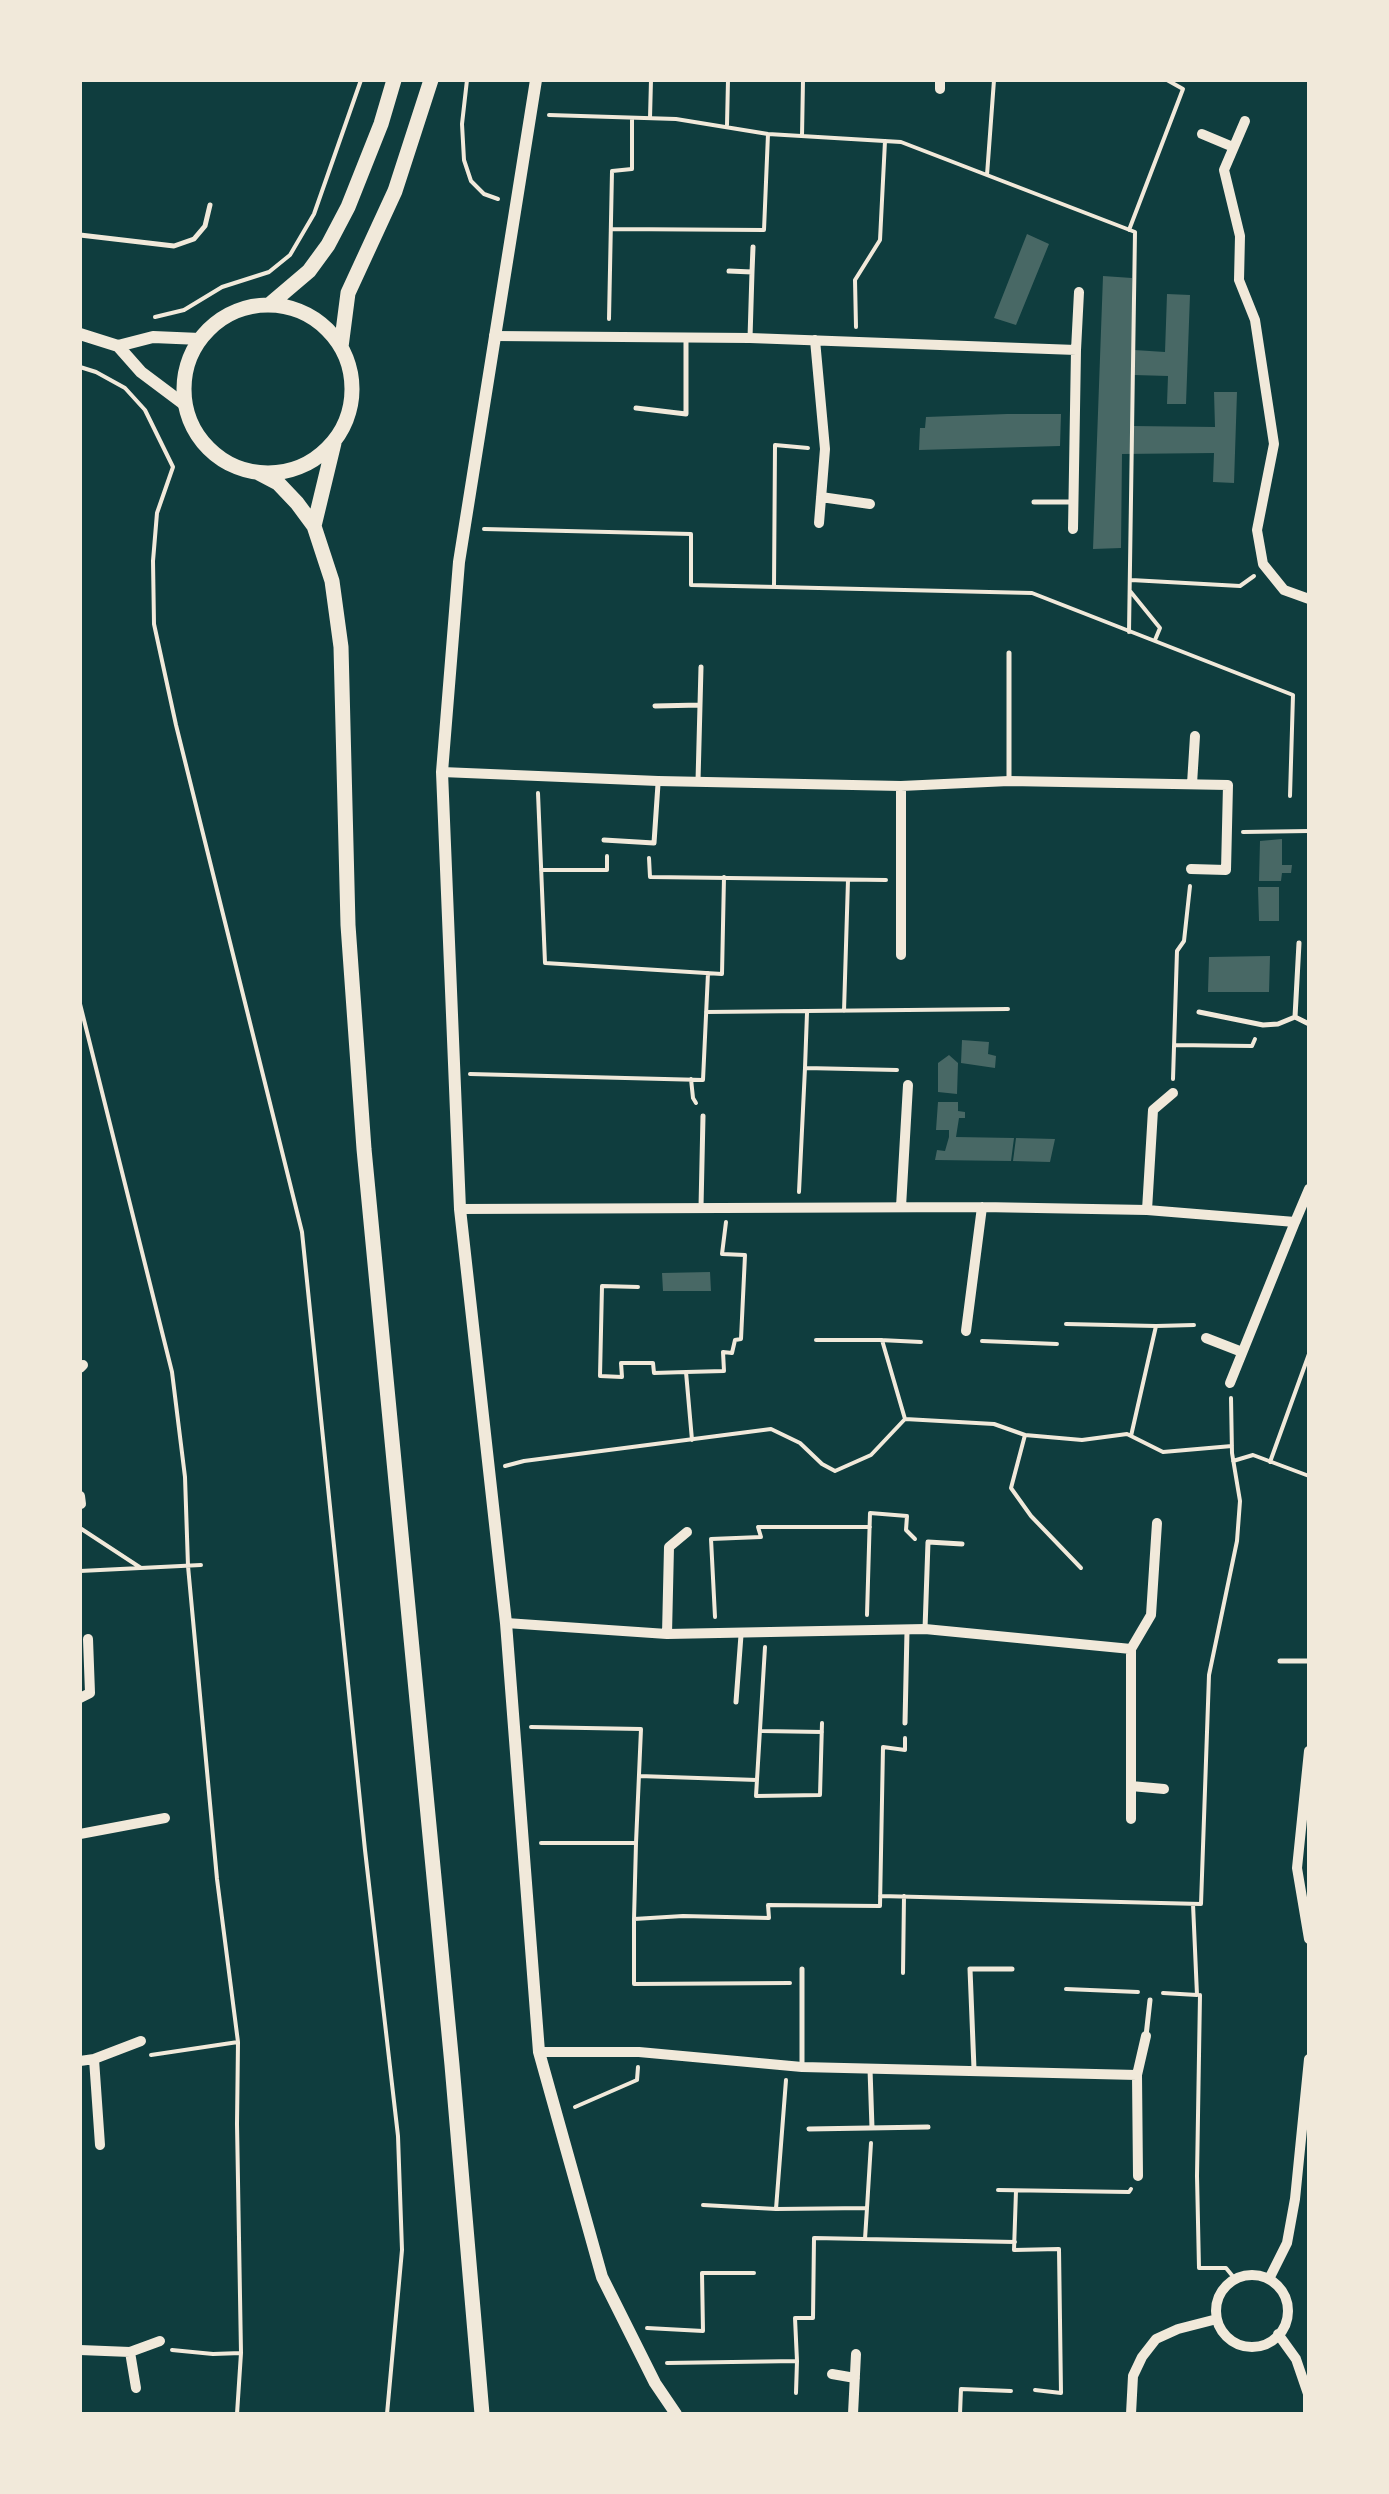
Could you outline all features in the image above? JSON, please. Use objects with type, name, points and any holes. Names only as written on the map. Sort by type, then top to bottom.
[{"type":"main road","points":[[269,305],[308,271],[328,245],[348,208],[394,80]]},
{"type":"main road","points":[[341,347],[348,294],[395,191],[431,80]]},
{"type":"main road","points":[[314,526],[334,441],[346,420],[352,395],[350,370],[341,347],[322,325],[298,310],[269,305],[243,309],[219,320],[200,339],[189,360],[185,404],[194,430],[211,451],[233,466],[278,483],[297,502],[314,526],[332,581],[341,646],[348,925],[362,1130],[482,2414]]},
{"type":"main road","points":[[259,473],[287,471],[313,460],[334,441]]},
{"type":"street","points":[[536,80],[458,562],[442,772],[460,1209],[506,1622],[540,2052],[602,2277],[655,2383],[676,2414]]},
{"type":"street","points":[[1244,121],[1224,170],[1240,236],[1240,280],[1255,320],[1274,444],[1257,530],[1265,568],[1284,590],[1309,599]]},
{"type":"street","points":[[1202,134],[1234,147]]},
{"type":"street","points":[[1073,529],[1079,292]]},
{"type":"street","points":[[80,334],[118,346],[153,338],[200,339]]},
{"type":"street","points":[[494,336],[750,338],[1076,350]]},
{"type":"street","points":[[815,340],[825,450],[818,523]]},
{"type":"street","points":[[118,346],[141,372],[185,404]]},
{"type":"street","points":[[821,497],[870,504]]},
{"type":"street","points":[[1192,784],[1195,736]]},
{"type":"street","points":[[442,772],[901,786],[1009,782],[1228,785],[1226,870],[1191,869]]},
{"type":"street","points":[[901,786],[901,955]]},
{"type":"street","points":[[901,1208],[908,1085]]},
{"type":"street","points":[[1147,1210],[1153,1110],[1173,1093]]},
{"type":"street","points":[[1230,1383],[1309,1189]]},
{"type":"street","points":[[460,1209],[982,1207],[1147,1210],[1294,1222]]},
{"type":"street","points":[[966,1331],[982,1207]]},
{"type":"street","points":[[1206,1338],[1242,1352]]},
{"type":"street","points":[[80,1496],[81,1504]]},
{"type":"street","points":[[1131,1819],[1131,1649],[1151,1615],[1156,1522]]},
{"type":"street","points":[[667,1634],[670,1547],[687,1532]]},
{"type":"street","points":[[506,1622],[667,1634],[925,1629],[1131,1649]]},
{"type":"street","points":[[80,1698],[90,1693],[88,1638]]},
{"type":"street","points":[[1309,1751],[1297,1868],[1309,1940]]},
{"type":"street","points":[[1131,1786],[1164,1788]]},
{"type":"street","points":[[80,1834],[166,1818]]},
{"type":"street","points":[[1138,2176],[1137,2075],[1146,2036]]},
{"type":"street","points":[[80,2060],[141,2042]]},
{"type":"street","points":[[540,2052],[638,2052],[802,2067],[1137,2075]]},
{"type":"street","points":[[94,2058],[100,2145]]},
{"type":"street","points":[[1269,2279],[1287,2243],[1296,2199],[1309,2059]]},
{"type":"street","points":[[1246,2275],[1269,2279],[1278,2286],[1287,2304],[1288,2315],[1278,2334],[1270,2342],[1248,2346],[1228,2338],[1217,2319],[1219,2296],[1235,2279],[1246,2275]]},
{"type":"street","points":[[1131,2414],[1133,2376],[1156,2339],[1217,2319]]},
{"type":"street","points":[[1278,2334],[1296,2359],[1308,2394],[1308,2414]]},
{"type":"street","points":[[80,2350],[130,2352],[160,2342]]},
{"type":"street","points":[[130,2352],[136,2388]]},
{"type":"street","points":[[853,2414],[856,2354]]},
{"type":"street","points":[[832,2374],[855,2378]]},
{"type":"lane","points":[[80,235],[174,246],[194,239],[205,226],[210,205]]},
{"type":"lane","points":[[750,338],[753,247]]},
{"type":"lane","points":[[728,271],[752,272]]},
{"type":"lane","points":[[636,408],[686,414],[686,338]]},
{"type":"lane","points":[[1034,502],[1074,502]]},
{"type":"lane","points":[[1009,653],[1009,782]]},
{"type":"lane","points":[[698,782],[701,666]]},
{"type":"lane","points":[[655,706],[700,705]]},
{"type":"lane","points":[[606,840],[654,843],[658,781]]},
{"type":"lane","points":[[1295,1017],[1298,943]]},
{"type":"lane","points":[[1199,1012],[1262,1025],[1295,1017],[1309,1024]]},
{"type":"lane","points":[[700,1206],[703,1116]]},
{"type":"lane","points":[[925,1629],[928,1542],[962,1544]]},
{"type":"lane","points":[[905,1723],[907,1629]]},
{"type":"lane","points":[[736,1702],[741,1632]]},
{"type":"lane","points":[[1280,1660],[1309,1662]]},
{"type":"lane","points":[[802,1969],[802,2067]]},
{"type":"lane","points":[[974,2072],[970,1969],[1012,1970]]},
{"type":"lane","points":[[1146,2036],[1150,2000]]},
{"type":"lane","points":[[870,2069],[872,2128]]},
{"type":"lane","points":[[809,2129],[928,2126]]},
{"type":"path","points":[[152,318],[184,310],[222,287],[268,272],[290,255],[314,214],[361,80]]},
{"type":"path","points":[[468,80],[462,124],[464,160],[472,181],[484,194],[515,206]]},
{"type":"path","points":[[650,118],[651,80]]},
{"type":"path","points":[[727,127],[728,80]]},
{"type":"path","points":[[802,80],[802,136]]},
{"type":"path","points":[[987,174],[994,80]]},
{"type":"path","points":[[1129,230],[1182,89],[1167,80]]},
{"type":"path","points":[[530,114],[676,119],[768,134],[901,142],[1135,232],[1129,632]]},
{"type":"path","points":[[609,337],[612,170],[632,169],[632,118]]},
{"type":"path","points":[[611,229],[764,230],[768,134]]},
{"type":"path","points":[[857,342],[855,280],[880,240],[885,141]]},
{"type":"path","points":[[80,367],[125,388],[145,410],[174,467],[158,513],[153,561],[154,624],[302,1232],[364,1850],[398,2136],[402,2250],[387,2414]]},
{"type":"path","points":[[774,587],[775,445],[825,450]]},
{"type":"path","points":[[478,529],[691,534],[692,586],[1032,593],[1293,695],[1290,796]]},
{"type":"path","points":[[1130,580],[1240,586],[1265,568]]},
{"type":"path","points":[[1130,591],[1160,628],[1154,642]]},
{"type":"path","points":[[538,776],[544,964],[722,974],[724,877]]},
{"type":"path","points":[[1228,833],[1309,831]]},
{"type":"path","points":[[541,870],[608,870],[606,840]]},
{"type":"path","points":[[649,842],[650,877],[901,881]]},
{"type":"path","points":[[1173,1093],[1177,951],[1184,941],[1191,869]]},
{"type":"path","points":[[844,1010],[848,880]]},
{"type":"path","points":[[454,1074],[703,1080],[708,973]]},
{"type":"path","points":[[80,1004],[172,1372],[185,1478],[188,1566],[215,1861],[238,2042],[241,2353],[237,2414]]},
{"type":"path","points":[[706,1012],[1008,1009]]},
{"type":"path","points":[[799,1207],[807,1011]]},
{"type":"path","points":[[1174,1045],[1252,1046],[1262,1025]]},
{"type":"path","points":[[805,1068],[907,1070],[908,1085]]},
{"type":"path","points":[[691,1079],[692,1098],[703,1116]]},
{"type":"path","points":[[638,1287],[602,1286],[600,1376],[622,1377],[620,1364],[653,1363],[654,1374],[724,1371],[722,1352],[732,1353],[734,1340],[741,1339],[745,1294],[744,1255],[722,1254],[728,1206]]},
{"type":"path","points":[[1066,1324],[1194,1325]]},
{"type":"path","points":[[1130,1436],[1156,1326]]},
{"type":"path","points":[[966,1331],[982,1341],[1057,1344]]},
{"type":"path","points":[[816,1340],[921,1342]]},
{"type":"path","points":[[880,1340],[905,1419]]},
{"type":"path","points":[[1270,1462],[1309,1354]]},
{"type":"path","points":[[686,1372],[692,1440]]},
{"type":"path","points":[[880,1896],[1201,1904],[1209,1675],[1237,1542],[1240,1501],[1233,1460],[1230,1383]]},
{"type":"path","points":[[489,1471],[524,1461],[770,1429],[800,1443],[822,1464],[835,1470],[871,1455],[905,1419],[994,1424],[1025,1435],[1082,1440],[1130,1436],[1163,1452],[1232,1446]]},
{"type":"path","points":[[1025,1435],[1011,1488],[1031,1516],[1081,1568]]},
{"type":"path","points":[[1233,1460],[1254,1455],[1309,1476]]},
{"type":"path","points":[[866,1630],[870,1513],[907,1516],[906,1530],[928,1550]]},
{"type":"path","points":[[716,1632],[712,1539],[761,1537],[758,1526],[870,1527]]},
{"type":"path","points":[[80,1528],[141,1568]]},
{"type":"path","points":[[80,1570],[201,1565]]},
{"type":"path","points":[[766,1632],[756,1796],[820,1795],[822,1723]]},
{"type":"path","points":[[634,1919],[769,1918],[768,1905],[880,1906],[883,1747],[904,1750],[905,1723]]},
{"type":"path","points":[[514,1727],[642,1728],[634,1984],[802,1983]]},
{"type":"path","points":[[760,1732],[822,1732]]},
{"type":"path","points":[[639,1776],[757,1780]]},
{"type":"path","points":[[523,1842],[636,1843]]},
{"type":"path","points":[[903,1973],[904,1896]]},
{"type":"path","points":[[1066,1990],[1198,1994],[1193,1904]]},
{"type":"path","points":[[1200,1996],[1199,2268],[1226,2268],[1235,2279]]},
{"type":"path","points":[[141,2042],[140,2056],[238,2042]]},
{"type":"path","points":[[557,2115],[637,2080],[638,2052]]},
{"type":"path","points":[[776,2209],[787,2066]]},
{"type":"path","points":[[866,2239],[872,2128]]},
{"type":"path","points":[[998,2190],[1129,2192],[1138,2176]]},
{"type":"path","points":[[1016,2190],[1014,2250],[1059,2249],[1061,2392],[1035,2390]]},
{"type":"path","points":[[703,2206],[868,2208]]},
{"type":"path","points":[[796,2393],[794,2318],[813,2318],[814,2238],[1015,2242]]},
{"type":"path","points":[[627,2327],[703,2331],[702,2273],[754,2273]]},
{"type":"path","points":[[160,2342],[174,2352],[241,2353]]},
{"type":"path","points":[[662,2362],[797,2361]]},
{"type":"path","points":[[960,2414],[961,2389],[1010,2391]]},
{"type":"building","points":[[1027,234],[1049,244],[1016,325],[994,318]]},
{"type":"building","points":[[1103,276],[1132,278],[1134,350],[1165,352],[1167,294],[1190,295],[1186,404],[1167,404],[1168,376],[1134,375],[1132,426],[1215,427],[1214,392],[1237,392],[1234,483],[1213,482],[1214,453],[1122,454],[1121,548],[1093,549]]},
{"type":"building","points":[[1061,414],[1060,446],[919,450],[920,428],[925,428],[926,417]]},
{"type":"building","points":[[1282,839],[1282,865],[1292,865],[1291,873],[1282,873],[1281,881],[1259,881],[1260,841]]},
{"type":"building","points":[[1258,887],[1279,887],[1279,921],[1259,921]]},
{"type":"building","points":[[1270,956],[1269,992],[1208,992],[1209,957]]},
{"type":"building","points":[[962,1040],[989,1042],[988,1054],[996,1056],[995,1068],[961,1063]]},
{"type":"building","points":[[949,1055],[958,1063],[957,1094],[938,1092],[938,1063]]},
{"type":"building","points":[[938,1102],[958,1102],[958,1111],[965,1112],[965,1118],[959,1118],[956,1137],[1014,1138],[1011,1161],[935,1160],[937,1150],[945,1151],[949,1137],[949,1130],[936,1130]]},
{"type":"building","points":[[1016,1138],[1055,1139],[1050,1162],[1013,1161]]},
{"type":"building","points":[[710,1272],[711,1291],[663,1291],[662,1273]]}]
